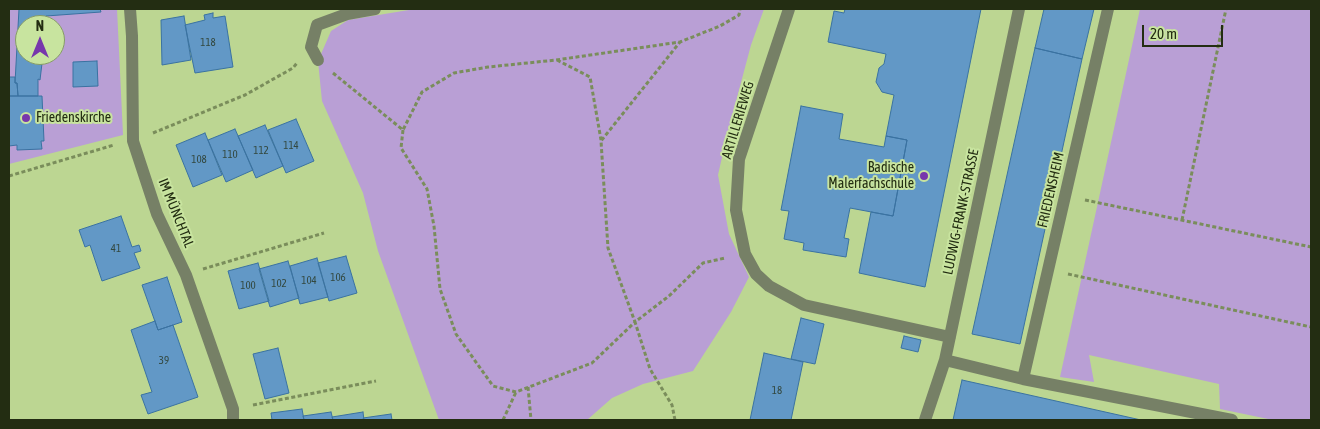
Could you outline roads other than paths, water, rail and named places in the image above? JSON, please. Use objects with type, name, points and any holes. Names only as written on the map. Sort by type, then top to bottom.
[{"type":"street","name":"IM MÜNCHTAL","points":[[130,9],[133,141],[157,214],[186,275],[233,415]]},
{"type":"street","points":[[318,60],[311,46],[317,25],[347,14],[375,9]]},
{"type":"street","name":"ARTILLERIEWEG","points":[[789,9],[739,159],[736,210],[745,254],[756,274],[770,286],[804,305],[950,337]]},
{"type":"street","name":"LUDWIG-FRANK-STRASSE","points":[[925,420],[945,360],[1019,9]]},
{"type":"street","name":"FRIEDENSHEIM","points":[[1023,379],[1108,9]]},
{"type":"street","points":[[945,360],[1023,379],[1232,420]]},
{"type":"place","name":"Friedenskirche","points":[[26,118]]},
{"type":"place","name":"Badische Malerfachschule","points":[[924,176]]}]
